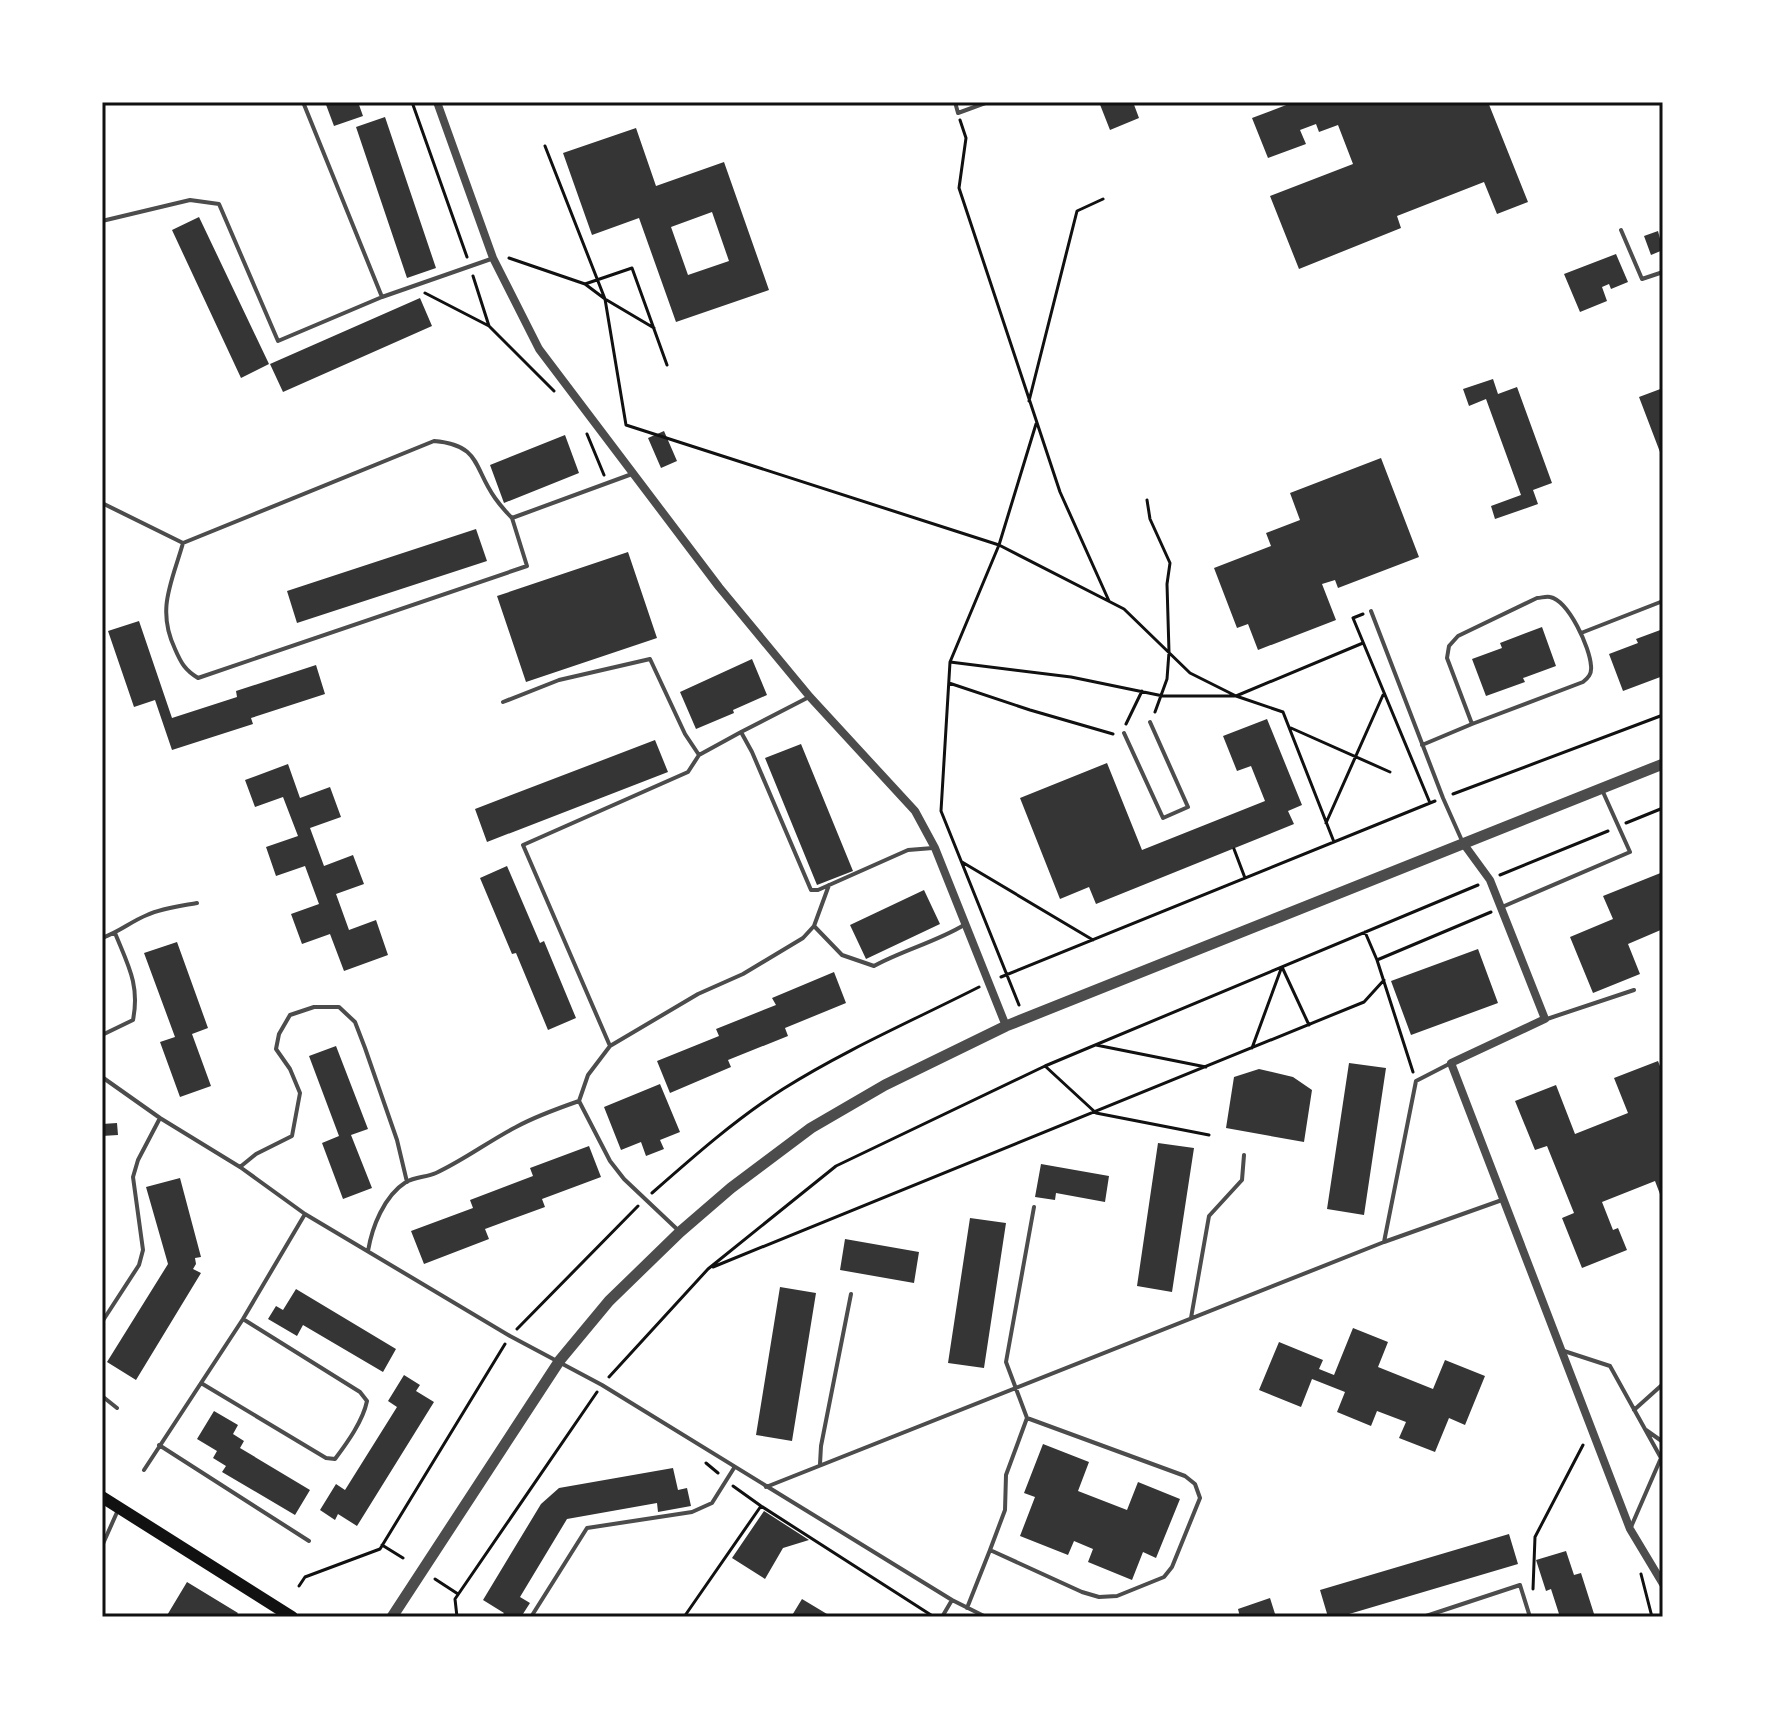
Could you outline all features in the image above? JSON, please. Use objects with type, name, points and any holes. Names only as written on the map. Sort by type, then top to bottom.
[{"type":"main road","points":[[102,1497],[292,1617]]},
{"type":"street","points":[[437,102],[493,258],[539,349],[719,587],[810,697],[915,811],[935,848],[1006,1026]]},
{"type":"street","points":[[392,1617],[560,1360],[609,1301],[731,1188],[811,1128],[885,1085],[1006,1026],[1663,764]]},
{"type":"street","points":[[1463,843],[1490,880],[1545,1019],[1451,1063],[1630,1529],[1663,1584]]},
{"type":"lane","points":[[303,102],[382,297]]},
{"type":"lane","points":[[955,102],[958,113],[988,102]]},
{"type":"lane","points":[[102,221],[190,200],[219,204],[278,341],[382,297],[493,258]]},
{"type":"lane","points":[[1621,230],[1642,279],[1663,272]]},
{"type":"lane","points":[[102,503],[183,543],[434,441],[463,447],[477,460],[494,497],[512,518],[527,566],[198,678],[185,670],[166,631],[165,609],[183,543]]},
{"type":"lane","points":[[512,518],[632,474]]},
{"type":"lane","points":[[1422,745],[1583,682],[1590,676],[1591,666],[1581,633],[1563,604],[1551,597],[1537,598],[1458,636],[1449,646],[1447,658],[1472,724]]},
{"type":"lane","points":[[1581,633],[1663,601]]},
{"type":"lane","points":[[1371,611],[1463,843]]},
{"type":"lane","points":[[503,702],[559,680],[650,659],[685,734],[699,755]]},
{"type":"lane","points":[[610,1046],[523,845],[688,772],[699,755],[810,697]]},
{"type":"lane","points":[[1124,733],[1163,818],[1188,807],[1150,722]]},
{"type":"lane","points":[[741,732],[811,890],[908,850],[935,848]]},
{"type":"lane","points":[[1502,907],[1630,852],[1602,788]]},
{"type":"lane","points":[[680,1232],[617,1170],[596,1138],[579,1101],[588,1075],[610,1046],[698,994],[743,974],[803,938],[814,926],[829,885]]},
{"type":"lane","points":[[102,938],[149,914],[197,903]]},
{"type":"lane","points":[[814,926],[842,955],[874,966],[964,925]]},
{"type":"lane","points":[[102,1035],[133,1020],[136,1003],[136,986],[115,933]]},
{"type":"lane","points":[[1545,1019],[1634,990]]},
{"type":"lane","points":[[240,1167],[256,1154],[292,1136],[300,1093],[290,1069],[276,1049],[279,1034],[290,1015],[314,1007],[339,1007],[355,1022],[397,1140],[407,1182]]},
{"type":"lane","points":[[1384,1242],[1416,1081],[1451,1063]]},
{"type":"lane","points":[[102,1077],[160,1118],[240,1167],[305,1214],[510,1336],[560,1360],[952,1600],[986,1617]]},
{"type":"lane","points":[[368,1251],[379,1216],[391,1197],[407,1182],[435,1173],[516,1127],[579,1101]]},
{"type":"lane","points":[[102,1322],[139,1265],[143,1250],[133,1177],[138,1160],[160,1118]]},
{"type":"lane","points":[[1191,1318],[1209,1216],[1242,1180],[1244,1155]]},
{"type":"lane","points":[[766,1487],[1384,1242],[1504,1200]]},
{"type":"lane","points":[[967,1608],[1005,1510],[1006,1475],[1027,1418],[1006,1362],[1034,1207]]},
{"type":"lane","points":[[144,1470],[243,1319],[305,1214]]},
{"type":"lane","points":[[820,1465],[821,1446],[851,1294]]},
{"type":"lane","points":[[201,1383],[326,1458],[335,1459],[340,1452],[365,1412],[367,1401],[360,1392],[243,1319]]},
{"type":"lane","points":[[1564,1351],[1610,1366],[1661,1458],[1630,1529]]},
{"type":"lane","points":[[1634,1410],[1663,1384]]},
{"type":"lane","points":[[102,1396],[117,1408]]},
{"type":"lane","points":[[990,1550],[1082,1592],[1099,1597],[1117,1596],[1164,1577],[1172,1567],[1200,1498],[1195,1484],[1185,1476],[1027,1418]]},
{"type":"lane","points":[[1645,1429],[1663,1442]]},
{"type":"lane","points":[[159,1445],[309,1541]]},
{"type":"lane","points":[[531,1617],[587,1528],[692,1512],[712,1503],[734,1468]]},
{"type":"lane","points":[[102,1546],[119,1507]]},
{"type":"lane","points":[[1423,1617],[1520,1585],[1530,1617]]},
{"type":"lane","points":[[942,1617],[952,1600]]},
{"type":"path","points":[[412,102],[489,326]]},
{"type":"path","points":[[958,113],[966,138],[959,188],[1060,492],[1109,603]]},
{"type":"path","points":[[545,146],[605,299],[626,425],[999,545],[1124,609],[1190,673],[1236,696],[1283,712],[1334,842]]},
{"type":"path","points":[[1029,403],[1077,211],[1103,199]]},
{"type":"path","points":[[509,258],[585,284],[654,328]]},
{"type":"path","points":[[585,284],[632,268],[667,365]]},
{"type":"path","points":[[413,287],[489,326],[558,395]]},
{"type":"path","points":[[1020,1007],[941,811],[950,662],[999,545],[1036,424]]},
{"type":"path","points":[[586,431],[607,483]]},
{"type":"path","points":[[1147,500],[1150,519],[1170,563],[1167,584],[1169,652],[1163,696],[1150,722]]},
{"type":"path","points":[[1371,611],[1353,618],[1430,803]]},
{"type":"path","points":[[950,662],[1071,677],[1163,696],[1236,696],[1363,643]]},
{"type":"path","points":[[949,683],[1108,734],[1120,735],[1142,691]]},
{"type":"path","points":[[1326,823],[1383,694]]},
{"type":"path","points":[[1443,798],[1663,715]]},
{"type":"path","points":[[1288,727],[1390,772]]},
{"type":"path","points":[[457,1617],[455,1599],[458,1594],[602,1385],[708,1269],[836,1166],[1045,1066],[1663,808]]},
{"type":"path","points":[[1234,849],[1245,878]]},
{"type":"path","points":[[961,861],[1093,940]]},
{"type":"path","points":[[1377,960],[1502,907]]},
{"type":"path","points":[[1365,932],[1384,980],[1416,1081]]},
{"type":"path","points":[[1282,967],[1309,1025]]},
{"type":"path","points":[[1252,1048],[1282,967]]},
{"type":"path","points":[[708,1269],[1364,1002],[1384,980]]},
{"type":"path","points":[[1095,1045],[1206,1067]]},
{"type":"path","points":[[1045,1066],[1096,1113],[1209,1135]]},
{"type":"path","points":[[1533,1601],[1535,1537],[1592,1427]]},
{"type":"path","points":[[695,1456],[761,1506],[934,1617]]},
{"type":"path","points":[[684,1617],[761,1506]]},
{"type":"path","points":[[382,1545],[403,1558]]},
{"type":"path","points":[[435,1579],[458,1594]]},
{"type":"building","points":[[325,102],[358,102],[363,116],[334,126]]},
{"type":"building","points":[[1099,102],[1133,102],[1139,118],[1110,130]]},
{"type":"building","points":[[1294,102],[1488,102],[1528,202],[1497,214],[1484,182],[1397,216],[1401,228],[1299,269],[1270,196],[1353,164],[1338,125],[1319,132],[1316,124],[1300,130],[1306,144],[1268,158],[1252,118]]},
{"type":"building","points":[[385,117],[436,268],[407,278],[356,127]]},
{"type":"building","points":[[636,128],[656,186],[724,162],[769,290],[676,322],[639,218],[592,235],[563,153]],"holes":[[[712,212],[729,261],[688,275],[671,227]]]},
{"type":"building","points":[[199,217],[269,364],[241,378],[172,230]]},
{"type":"building","points":[[1658,231],[1663,250],[1651,255],[1644,236]]},
{"type":"building","points":[[1616,254],[1628,282],[1611,289],[1609,284],[1602,287],[1607,301],[1580,312],[1564,274]]},
{"type":"building","points":[[420,298],[432,326],[283,392],[270,364]]},
{"type":"building","points":[[1493,379],[1498,394],[1517,387],[1552,483],[1533,490],[1538,504],[1495,519],[1491,506],[1521,495],[1486,399],[1469,406],[1463,389]]},
{"type":"building","points":[[1663,388],[1663,460],[1639,397]]},
{"type":"building","points":[[664,431],[677,461],[661,468],[648,438]]},
{"type":"building","points":[[565,435],[579,473],[504,503],[490,465]]},
{"type":"building","points":[[1381,458],[1419,557],[1338,588],[1335,580],[1322,584],[1336,620],[1258,650],[1248,624],[1237,628],[1214,568],[1271,546],[1266,533],[1300,520],[1290,493]]},
{"type":"building","points":[[476,529],[487,561],[297,623],[287,591]]},
{"type":"building","points":[[628,552],[657,638],[526,682],[497,596]]},
{"type":"building","points":[[139,621],[172,718],[237,697],[236,691],[316,665],[325,694],[251,718],[253,724],[172,750],[155,700],[134,707],[108,631]]},
{"type":"building","points":[[1542,627],[1556,666],[1523,678],[1525,682],[1486,696],[1472,659],[1502,648],[1500,643]]},
{"type":"building","points":[[1663,629],[1663,676],[1623,691],[1609,654]]},
{"type":"building","points":[[752,659],[767,695],[696,729],[680,692]]},
{"type":"building","points":[[1267,719],[1302,805],[1288,811],[1294,824],[1096,904],[1089,887],[1060,899],[1020,798],[1107,763],[1142,850],[1265,801],[1251,766],[1237,771],[1223,736]]},
{"type":"building","points":[[655,740],[668,772],[487,842],[475,809]]},
{"type":"building","points":[[801,744],[853,871],[817,885],[765,758]]},
{"type":"building","points":[[288,764],[300,798],[330,787],[341,817],[310,828],[324,866],[353,855],[364,884],[336,894],[349,930],[376,920],[388,955],[344,971],[330,934],[302,944],[291,914],[319,904],[305,866],[276,876],[266,847],[298,836],[283,797],[255,807],[245,780]]},
{"type":"building","points":[[507,866],[540,943],[544,941],[576,1018],[548,1030],[480,878]]},
{"type":"building","points":[[1663,872],[1663,929],[1628,944],[1640,974],[1593,993],[1570,937],[1613,919],[1603,896]]},
{"type":"building","points":[[924,890],[940,924],[866,959],[850,925]]},
{"type":"building","points":[[177,942],[208,1028],[192,1034],[211,1086],[180,1097],[160,1042],[175,1037],[144,953]]},
{"type":"building","points":[[1478,949],[1498,1003],[1411,1035],[1391,981]]},
{"type":"building","points":[[834,972],[846,1003],[785,1028],[788,1036],[728,1060],[731,1067],[670,1093],[657,1061],[719,1036],[716,1029],[776,1005],[772,998]]},
{"type":"building","points":[[336,1046],[368,1129],[351,1135],[372,1188],[343,1199],[322,1143],[339,1136],[309,1056]]},
{"type":"building","points":[[1658,1061],[1663,1074],[1663,1100],[1660,1101],[1663,1108],[1663,1202],[1655,1181],[1602,1202],[1613,1230],[1618,1228],[1627,1250],[1582,1268],[1562,1218],[1574,1213],[1547,1146],[1535,1150],[1515,1101],[1556,1085],[1575,1134],[1628,1113],[1614,1078]]},
{"type":"building","points":[[1349,1063],[1386,1068],[1364,1215],[1327,1209]]},
{"type":"building","points":[[1259,1069],[1293,1077],[1312,1090],[1304,1142],[1226,1128],[1234,1077]]},
{"type":"building","points":[[660,1084],[680,1132],[660,1140],[664,1149],[646,1156],[641,1142],[621,1150],[604,1107]]},
{"type":"building","points":[[117,1123],[118,1135],[102,1136],[102,1124]]},
{"type":"building","points":[[1158,1143],[1194,1148],[1172,1292],[1137,1286]]},
{"type":"building","points":[[589,1146],[601,1177],[542,1199],[545,1207],[485,1229],[489,1239],[424,1264],[411,1231],[473,1208],[470,1200],[533,1176],[530,1168]]},
{"type":"building","points":[[1041,1164],[1109,1176],[1105,1202],[1056,1193],[1055,1200],[1035,1197]]},
{"type":"building","points":[[180,1178],[201,1257],[195,1258],[193,1269],[201,1273],[136,1380],[107,1362],[168,1264],[146,1187]]},
{"type":"building","points":[[970,1218],[1006,1223],[984,1368],[948,1363]]},
{"type":"building","points":[[845,1239],[919,1252],[914,1283],[840,1270]]},
{"type":"building","points":[[780,1287],[816,1293],[792,1441],[756,1435]]},
{"type":"building","points":[[296,1289],[396,1349],[383,1372],[303,1325],[297,1336],[268,1319],[276,1306],[283,1310]]},
{"type":"building","points":[[1353,1328],[1388,1342],[1378,1367],[1433,1389],[1445,1360],[1485,1376],[1465,1425],[1449,1418],[1435,1452],[1399,1438],[1406,1422],[1377,1411],[1371,1426],[1337,1412],[1345,1392],[1312,1379],[1301,1407],[1259,1390],[1279,1342],[1323,1360],[1319,1369],[1334,1375]]},
{"type":"building","points":[[404,1375],[420,1385],[416,1391],[434,1402],[357,1526],[338,1514],[335,1520],[320,1510],[336,1484],[345,1490],[397,1407],[388,1401]]},
{"type":"building","points":[[214,1411],[238,1425],[233,1434],[244,1441],[240,1448],[310,1490],[295,1515],[222,1472],[226,1466],[213,1458],[217,1451],[197,1439]]},
{"type":"building","points":[[1043,1444],[1089,1462],[1078,1491],[1127,1510],[1138,1482],[1180,1499],[1156,1558],[1143,1552],[1132,1580],[1088,1562],[1093,1549],[1074,1541],[1068,1555],[1020,1536],[1035,1497],[1024,1493]]},
{"type":"building","points":[[673,1468],[678,1490],[687,1488],[691,1506],[658,1512],[657,1503],[567,1519],[520,1597],[530,1603],[521,1617],[501,1617],[504,1613],[483,1600],[541,1504],[559,1488]]},
{"type":"building","points":[[764,1511],[809,1540],[783,1548],[765,1579],[732,1558]]},
{"type":"building","points":[[1509,1534],[1518,1564],[1339,1617],[1328,1617],[1320,1590]]},
{"type":"building","points":[[1566,1551],[1574,1575],[1581,1573],[1595,1617],[1560,1617],[1551,1589],[1546,1591],[1536,1560]]},
{"type":"building","points":[[187,1582],[238,1613],[235,1617],[166,1617]]},
{"type":"building","points":[[1270,1598],[1276,1617],[1240,1617],[1238,1609]]},
{"type":"building","points":[[802,1599],[832,1617],[791,1617]]}]
